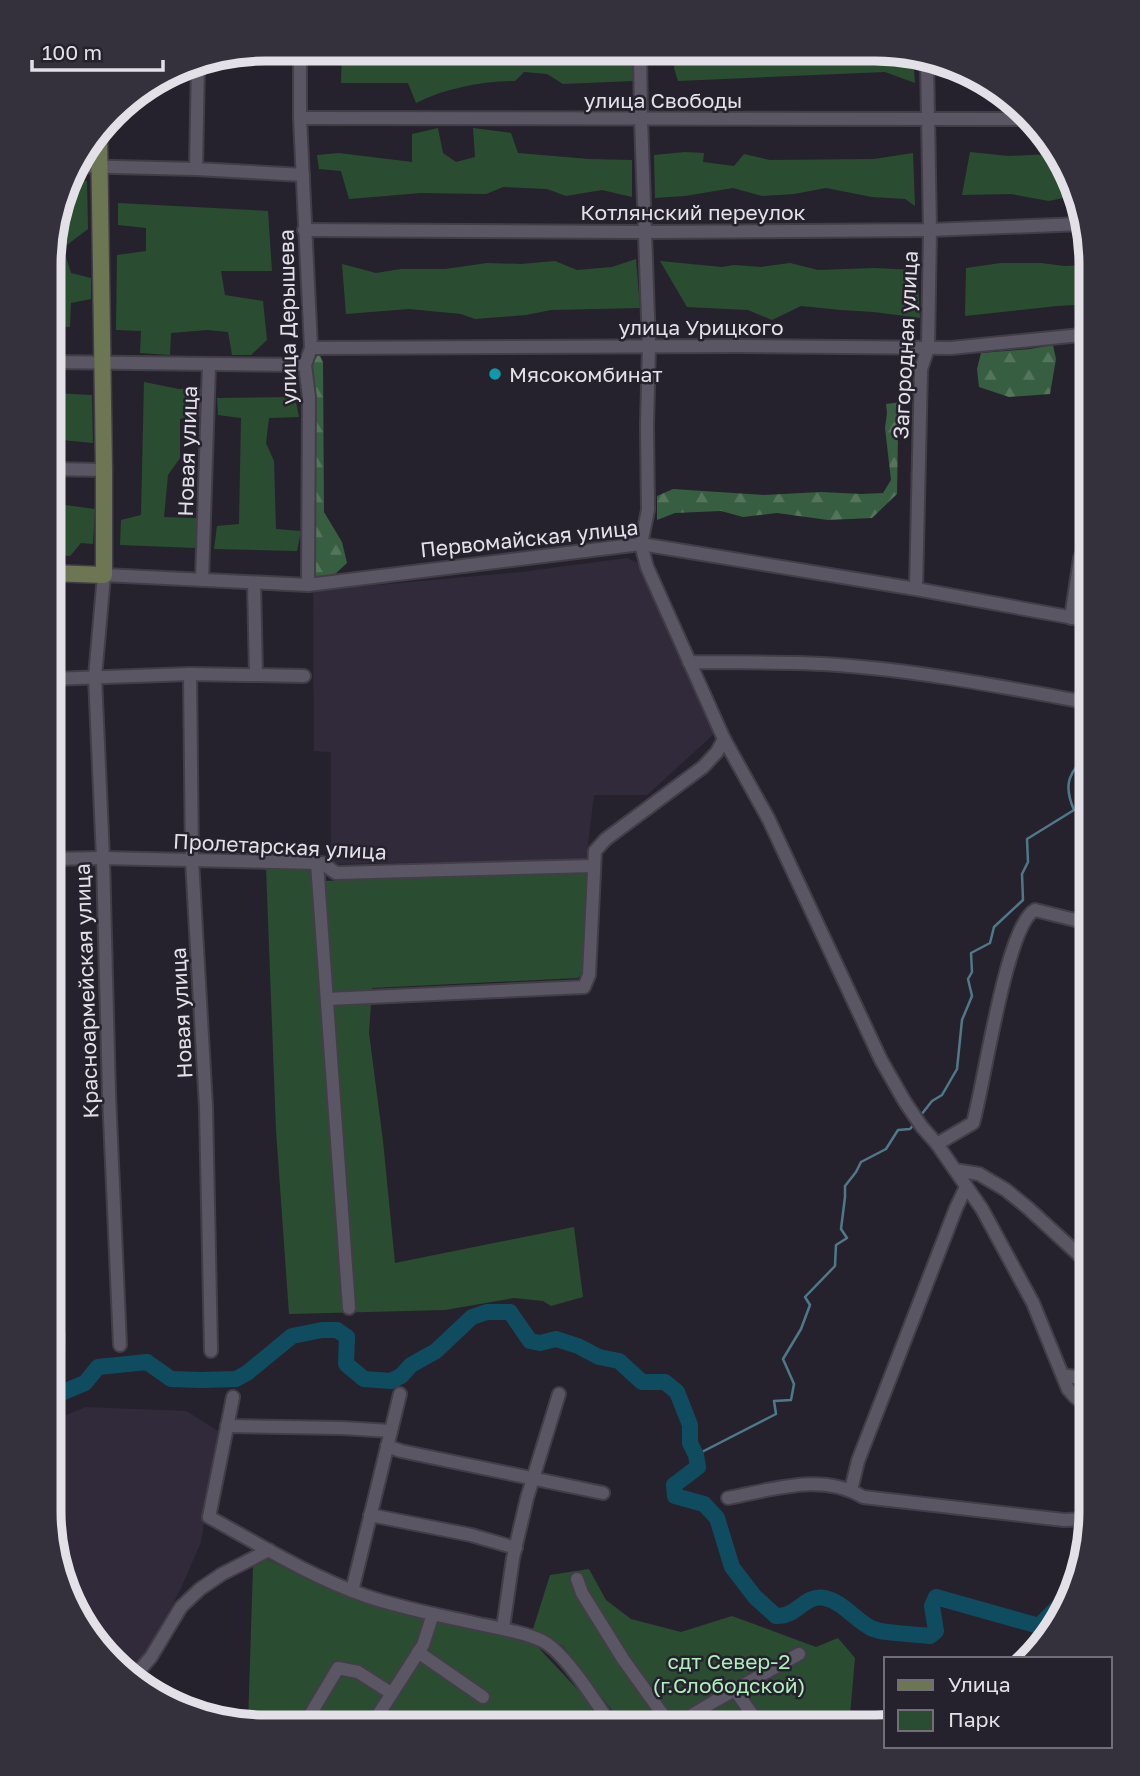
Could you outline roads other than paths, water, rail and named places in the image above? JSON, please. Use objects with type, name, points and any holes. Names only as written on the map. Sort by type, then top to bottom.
[{"type":"main road","name":"Красноармейская улица","points":[[99,147],[104,575]]},
{"type":"main road","name":"Первомайская улица","points":[[61,573],[104,575]]},
{"type":"street","name":"улица Дерышева","points":[[300,61],[304,230],[311,348],[305,365],[309,397],[308,585]]},
{"type":"street","points":[[640,61],[649,346],[648,510],[641,544],[647,567],[724,739],[768,818],[881,1060],[905,1102],[982,1209],[1033,1303],[1068,1389],[1078,1399]]},
{"type":"street","name":"Загородная улица","points":[[916,589],[922,369],[929,348],[927,68]]},
{"type":"street","points":[[196,169],[198,72]]},
{"type":"street","name":"улица Свободы","points":[[300,118],[1017,119]]},
{"type":"street","points":[[87,167],[303,175]]},
{"type":"street","name":"Котлянский переулок","points":[[304,230],[930,230],[1075,224]]},
{"type":"street","name":"улица Урицкого","points":[[311,348],[951,348],[1079,335]]},
{"type":"street","points":[[61,362],[305,365]]},
{"type":"street","name":"Новая улица","points":[[202,580],[209,365]]},
{"type":"street","points":[[61,469],[104,470]]},
{"type":"street","name":"Первомайская улица","points":[[104,575],[308,585],[641,544],[916,589],[1079,619]]},
{"type":"street","points":[[1071,618],[1079,567]]},
{"type":"street","name":"Красноармейская улица","points":[[104,575],[95,677],[120,1345]]},
{"type":"street","points":[[254,583],[256,675]]},
{"type":"street","points":[[689,662],[838,665],[1079,701]]},
{"type":"street","points":[[61,679],[190,674],[304,677]]},
{"type":"street","name":"Новая улица","points":[[190,674],[192,860],[206,1107],[211,1350]]},
{"type":"street","points":[[327,999],[584,987],[589,975],[595,851],[606,839],[703,767],[717,752],[724,739]]},
{"type":"street","name":"Пролетарская улица","points":[[61,859],[321,863],[336,873],[593,866]]},
{"type":"street","points":[[317,863],[349,1308]]},
{"type":"street","points":[[937,1144],[973,1123],[1003,985],[1024,922],[1031,911],[1035,910],[1078,921]]},
{"type":"street","points":[[955,1170],[979,1174],[1006,1190],[1078,1255]]},
{"type":"street","points":[[851,1490],[858,1461],[966,1187]]},
{"type":"street","points":[[1063,1375],[1078,1378]]},
{"type":"street","points":[[352,1591],[400,1394]]},
{"type":"street","points":[[503,1628],[516,1548],[533,1478],[559,1394]]},
{"type":"street","points":[[233,1397],[209,1517],[330,1582],[352,1591],[409,1609],[503,1628],[545,1643],[560,1655],[605,1715]]},
{"type":"street","points":[[227,1426],[391,1431]]},
{"type":"street","points":[[387,1446],[603,1493]]},
{"type":"street","points":[[728,1497],[806,1483],[851,1490],[863,1497],[1078,1519]]},
{"type":"street","points":[[370,1515],[471,1535],[516,1548]]},
{"type":"street","points":[[139,1671],[151,1657],[181,1607],[200,1589],[222,1574],[269,1550]]},
{"type":"street","points":[[577,1579],[582,1593],[623,1659],[665,1715]]},
{"type":"street","points":[[381,1715],[391,1693],[423,1645],[433,1614]]},
{"type":"street","points":[[418,1652],[483,1697]]},
{"type":"street","points":[[692,1715],[799,1654]]},
{"type":"street","points":[[310,1715],[338,1668],[358,1672],[391,1693]]},
{"type":"street","points":[[735,1690],[753,1715]]},
{"type":"waterway","points":[[921,1115],[932,1101],[942,1095],[957,1069],[962,1020],[972,996],[968,979],[972,972],[971,953],[990,943],[994,927],[1023,900],[1022,874],[1028,862],[1027,839],[1074,810],[1068,791],[1070,777],[1079,763]]},
{"type":"waterway","points":[[696,1455],[776,1414],[774,1401],[791,1400],[794,1384],[783,1359],[801,1329],[810,1305],[805,1297],[835,1266],[836,1245],[847,1238],[841,1229],[845,1186],[861,1162],[886,1149],[898,1130],[910,1129],[915,1123]]},
{"type":"waterway","points":[[61,1393],[85,1383],[98,1367],[147,1362],[171,1379],[236,1379],[292,1336],[322,1330],[337,1330],[347,1337],[346,1364],[364,1379],[391,1381],[401,1376],[411,1365],[436,1351],[472,1317],[487,1312],[510,1312],[530,1341],[540,1343],[556,1339],[578,1346],[599,1357],[619,1361],[642,1382],[665,1382],[677,1392],[690,1425],[690,1443],[698,1467],[674,1485],[675,1496],[704,1504],[717,1518],[732,1567],[755,1597],[776,1616],[790,1613],[812,1599],[825,1598],[838,1603],[865,1625],[876,1630],[930,1636],[936,1631],[932,1606],[936,1597],[1039,1626],[1049,1616]]},
{"type":"place","name":"Мясокомбинат","points":[[495,374]]},
{"type":"park label","name":"сдт Север-2 (г.Слободской)","points":[[729,1673]]}]
